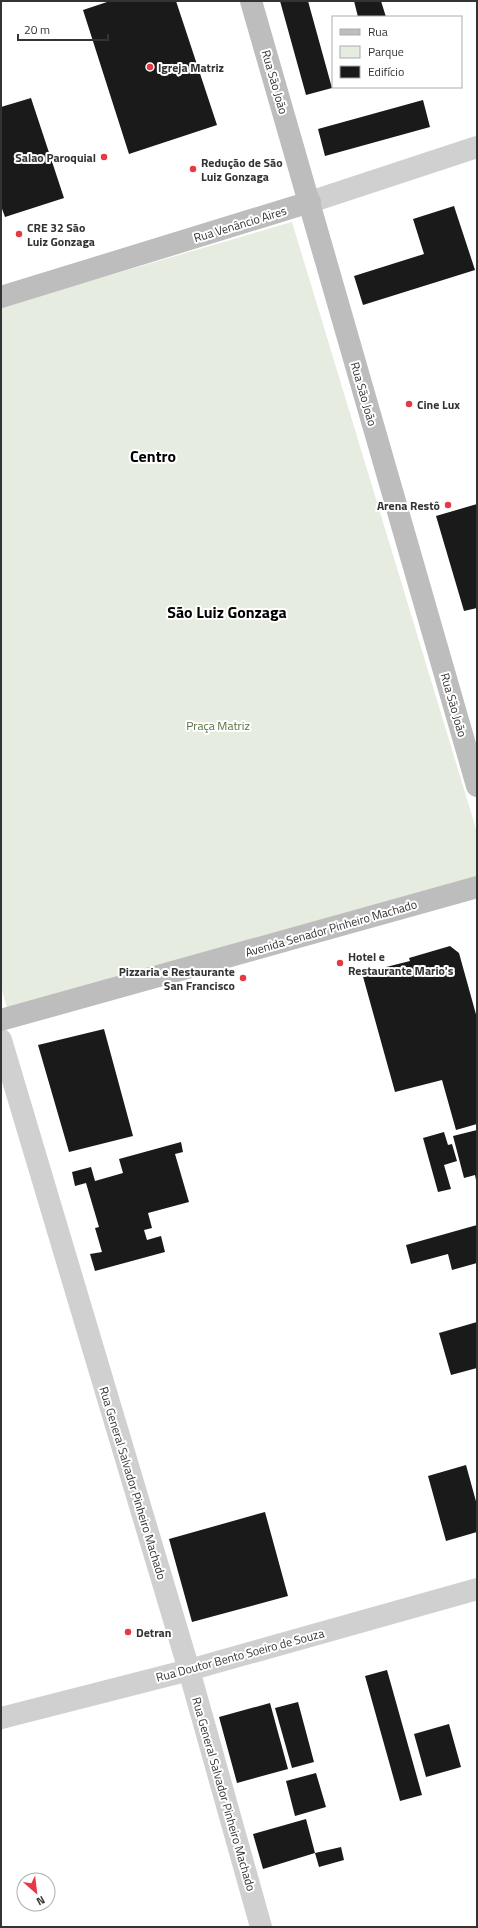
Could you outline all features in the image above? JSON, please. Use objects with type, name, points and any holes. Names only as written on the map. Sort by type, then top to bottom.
[{"type":"main road","name":"Rua São João","points":[[251,1],[477,786]]},
{"type":"main road","name":"Rua Venâncio Aires","points":[[1,297],[310,202]]},
{"type":"main road","name":"Avenida Senador Pinheiro Machado","points":[[1,1020],[477,887]]},
{"type":"street","name":"Rua Venâncio Aires","points":[[310,202],[477,147]]},
{"type":"street","name":"Rua General Salvador Pinheiro Machado","points":[[1,1040],[188,1670],[261,1927]]},
{"type":"street","name":"Rua Doutor Bento Soeiro de Souza","points":[[1,1718],[188,1670],[477,1589]]},
{"type":"green space","name":"Praça Matriz","points":[[292,222],[477,832],[477,878],[8,1011],[1,987],[1,307]]},
{"type":"building","name":"Igreja Matriz","points":[[110,1],[176,1],[217,125],[129,154],[83,10]]},
{"type":"building","points":[[280,1],[308,1],[332,88],[306,95]]},
{"type":"building","points":[[354,1],[381,1],[386,16],[358,16]]},
{"type":"building","points":[[31,98],[64,198],[5,217],[1,206],[1,107]]},
{"type":"building","points":[[423,100],[430,127],[325,156],[318,129]]},
{"type":"building","points":[[454,206],[475,270],[363,305],[354,276],[424,254],[413,219]]},
{"type":"building","points":[[477,504],[477,608],[464,611],[436,516]]},
{"type":"building","points":[[450,946],[459,953],[477,1018],[477,1124],[456,1130],[442,1080],[395,1092],[362,973],[410,961],[409,958]]},
{"type":"building","points":[[104,1029],[133,1136],[69,1152],[38,1045]]},
{"type":"building","points":[[477,1130],[476,1180],[475,1175],[464,1178],[453,1136]]},
{"type":"building","points":[[444,1132],[448,1145],[452,1144],[457,1161],[444,1165],[451,1189],[438,1192],[423,1138]]},
{"type":"building","points":[[181,1142],[183,1152],[175,1154],[189,1202],[148,1213],[152,1228],[144,1230],[147,1240],[161,1236],[165,1252],[95,1271],[90,1254],[102,1252],[95,1228],[99,1227],[86,1183],[75,1186],[72,1172],[91,1167],[95,1181],[123,1173],[119,1159]]},
{"type":"building","points":[[477,1225],[477,1263],[452,1270],[448,1254],[411,1264],[406,1245]]},
{"type":"building","points":[[477,1322],[477,1368],[451,1375],[439,1333]]},
{"type":"building","points":[[466,1465],[477,1505],[477,1532],[446,1541],[428,1476]]},
{"type":"building","points":[[265,1512],[288,1596],[192,1622],[169,1539]]},
{"type":"building","points":[[387,1670],[422,1795],[400,1801],[365,1676]]},
{"type":"building","points":[[298,1702],[314,1762],[292,1768],[275,1708]]},
{"type":"building","points":[[270,1703],[288,1769],[237,1783],[219,1717]]},
{"type":"building","points":[[449,1724],[461,1767],[426,1777],[414,1734]]},
{"type":"building","points":[[316,1773],[326,1807],[295,1816],[286,1781]]},
{"type":"building","points":[[306,1819],[315,1853],[263,1869],[253,1834]]},
{"type":"building","points":[[341,1847],[344,1860],[319,1867],[315,1853]]},
{"type":"place","name":"Igreja Matriz","points":[[150,67]]},
{"type":"place","name":"Salao Paroquial","points":[[104,157]]},
{"type":"place","name":"Redução de São Luiz Gonzaga","points":[[193,169]]},
{"type":"place","name":"CRE 32 São Luiz Gonzaga","points":[[19,234]]},
{"type":"place","name":"Cine Lux","points":[[409,404]]},
{"type":"place","name":"Arena Restô","points":[[448,505]]},
{"type":"place","name":"Hotel e Restaurante Mario's","points":[[340,963]]},
{"type":"place","name":"Pizzaria e Restaurante San Francisco","points":[[243,978]]},
{"type":"place","name":"Detran","points":[[128,1632]]},
{"type":"district","name":"Centro","points":[[153,456]]},
{"type":"district","name":"São Luiz Gonzaga","points":[[227,612]]}]
